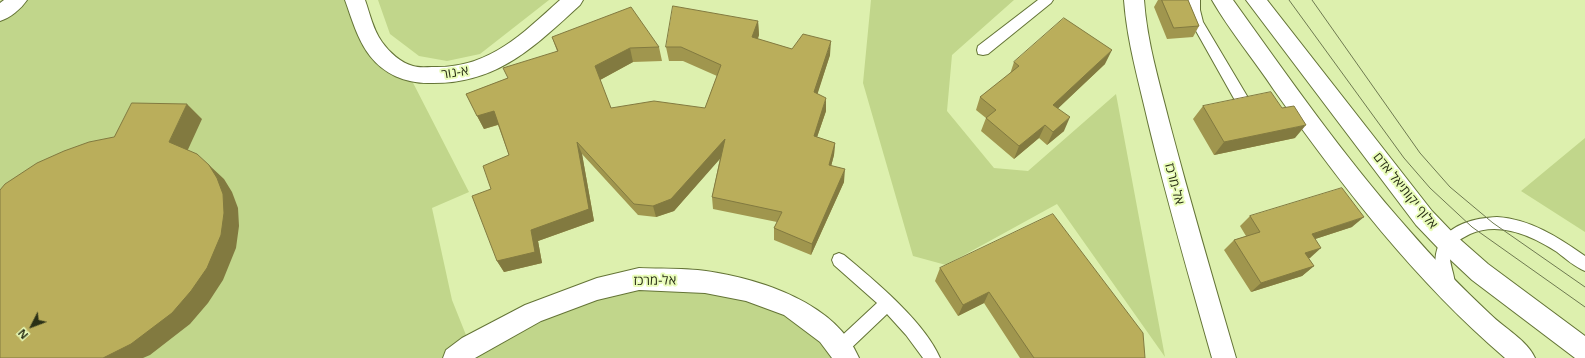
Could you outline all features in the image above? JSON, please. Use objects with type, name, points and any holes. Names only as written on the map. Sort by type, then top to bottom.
[{"type":"street","points":[[0,14],[17,0]]},
{"type":"street","name":"א-נור","points":[[355,0],[374,47],[389,62],[408,73],[436,77],[466,74],[490,64],[541,30],[573,0]]},
{"type":"street","points":[[1222,0],[1340,164],[1399,236],[1450,292],[1483,324],[1523,358]]},
{"type":"street","name":"אלוף יקותיאל אדם","points":[[1256,0],[1424,218],[1447,242],[1480,272],[1585,351]]},
{"type":"street","name":"אל-מרכז","points":[[1135,2],[1143,58],[1174,186],[1224,358]]},
{"type":"street","name":"אל-מרכז","points":[[456,358],[471,346],[533,313],[597,289],[639,279],[705,282],[746,290],[792,308],[829,334],[844,353]]},
{"type":"lane","points":[[983,50],[1047,0]]},
{"type":"lane","points":[[1194,0],[1194,10],[1197,22],[1242,100]]},
{"type":"lane","points":[[1450,292],[1444,272],[1443,254],[1447,242],[1464,229],[1472,227],[1493,223],[1523,227],[1542,236],[1585,264]]},
{"type":"lane","points":[[839,260],[888,303],[921,341],[932,358]]},
{"type":"lane","points":[[844,353],[888,303]]},
{"type":"green space","points":[[354,0],[384,57],[408,73],[469,192],[432,208],[452,300],[466,335],[445,358],[0,358],[0,1]]},
{"type":"green space","points":[[378,0],[549,0],[480,54],[447,61],[419,56],[390,34]]},
{"type":"green space","points":[[871,0],[1014,0],[952,55],[947,111],[994,168],[1028,171],[1116,94],[1165,357],[1057,204],[946,265],[913,256],[863,83]]},
{"type":"green space","points":[[1585,138],[1585,232],[1521,191]]},
{"type":"green space","points":[[639,279],[705,282],[829,334],[846,358],[465,358],[560,303]]},
{"type":"building","points":[[1162,0],[1188,0],[1199,26],[1174,28]]},
{"type":"building","points":[[673,6],[758,21],[752,37],[792,49],[803,34],[831,41],[814,92],[826,98],[814,136],[835,143],[829,165],[845,169],[812,244],[774,228],[782,212],[712,197],[725,139],[671,199],[653,206],[634,204],[577,142],[589,209],[531,230],[535,252],[497,261],[472,196],[491,189],[483,166],[509,155],[494,111],[477,116],[466,94],[508,78],[503,68],[558,51],[552,37],[631,7],[659,47],[630,48],[595,66],[611,108],[654,101],[705,108],[721,65],[681,47],[666,47]]},
{"type":"building","points":[[1064,18],[1112,50],[1053,105],[1070,117],[1053,132],[1045,125],[1019,146],[986,118],[996,110],[980,97],[1019,66],[1014,62]]},
{"type":"building","points":[[1271,92],[1282,108],[1294,106],[1306,125],[1224,142],[1203,106]]},
{"type":"building","points":[[132,103],[187,104],[169,142],[197,154],[209,165],[217,178],[223,194],[224,213],[221,235],[207,268],[191,291],[172,313],[131,344],[103,358],[0,358],[0,190],[5,184],[37,163],[89,142],[114,137]]},
{"type":"building","points":[[1342,188],[1364,217],[1312,234],[1321,248],[1305,253],[1314,266],[1261,283],[1234,240],[1260,232],[1250,216]]},
{"type":"building","points":[[1053,214],[1143,333],[1145,358],[1034,358],[989,292],[963,305],[940,268]]},
{"type":"tram line","points":[[1289,0],[1404,158],[1430,188],[1472,227],[1585,307]]},
{"type":"tram line","points":[[1312,0],[1420,153],[1450,187],[1493,223],[1585,287]]}]
